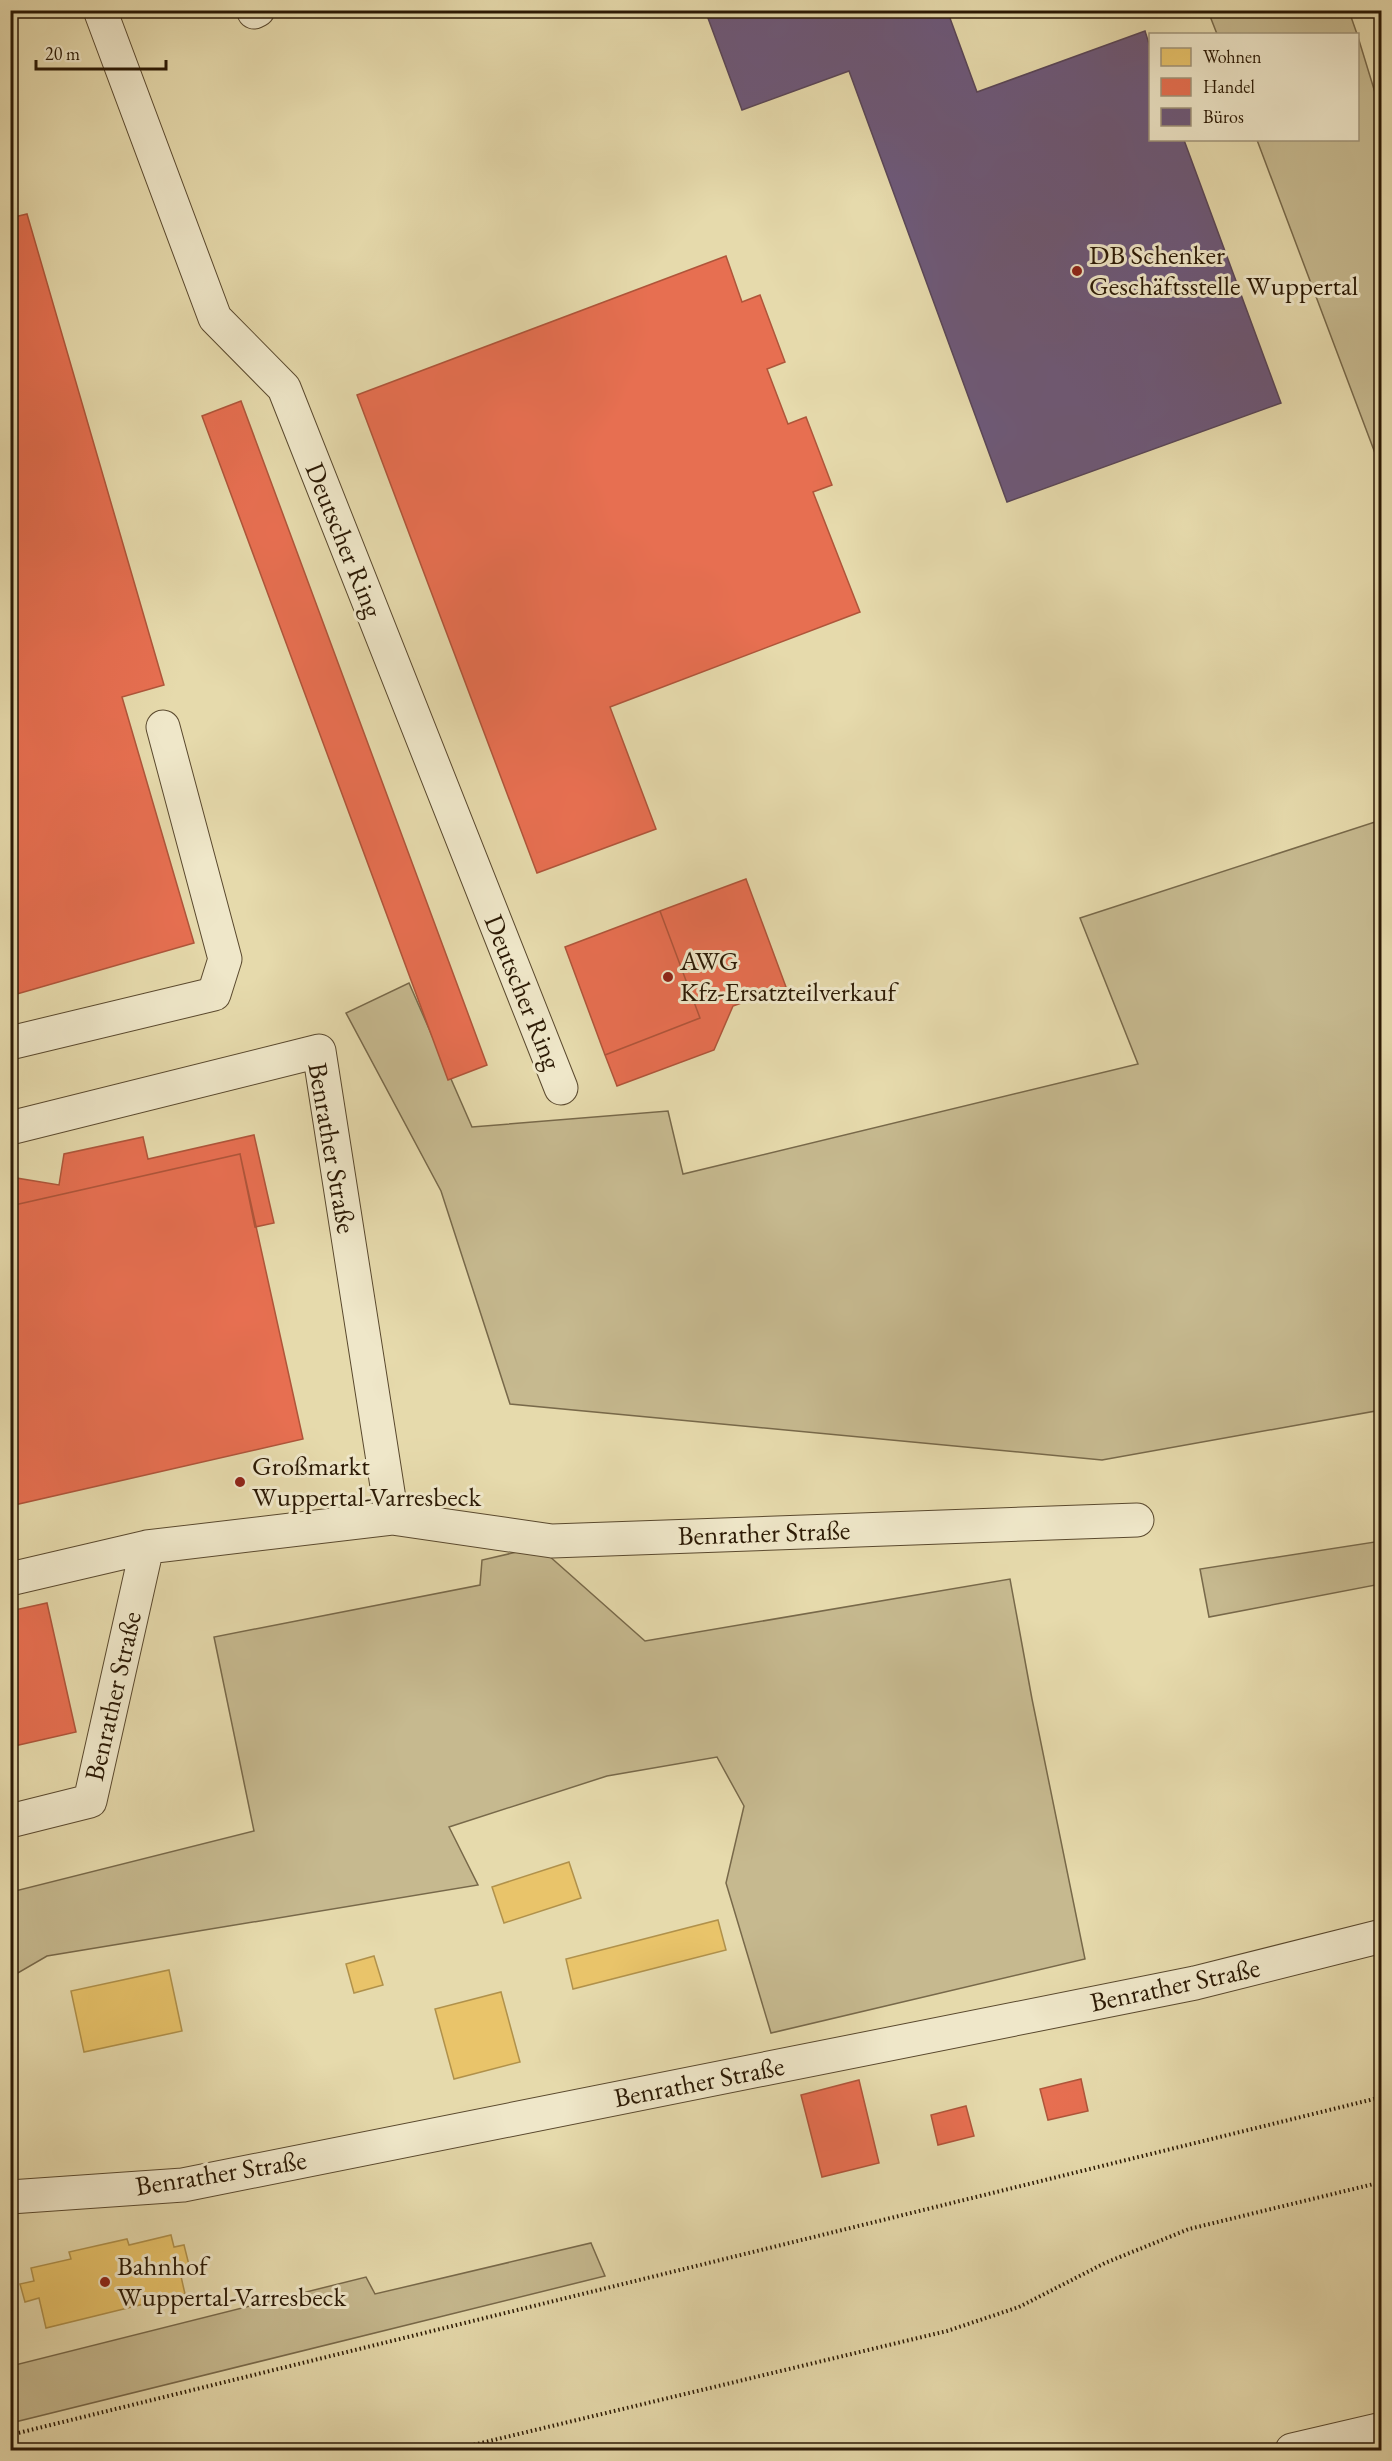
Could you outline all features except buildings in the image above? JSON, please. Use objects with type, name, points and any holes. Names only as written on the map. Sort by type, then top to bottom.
[{"type":"street","name":"Deutscher Ring","points":[[100,10],[215,318],[284,388],[561,1088]]},
{"type":"street","points":[[10,1043],[214,994],[225,958],[163,727]]},
{"type":"street","name":"Benrather Straße","points":[[10,1128],[319,1051],[392,1518]]},
{"type":"street","name":"Benrather Straße","points":[[10,1580],[147,1547],[392,1518],[552,1541],[1137,1520]]},
{"type":"street","name":"Benrather Straße","points":[[10,1821],[90,1801],[147,1547]]},
{"type":"street","name":"Benrather Straße","points":[[10,2198],[183,2185],[1218,1977],[1382,1936]]},
{"type":"street","points":[[1292,2451],[1382,2429]]},
{"type":"path","points":[[10,2435],[1382,2097]]},
{"type":"path","points":[[452,2451],[947,2331],[1018,2307],[1105,2263],[1189,2229],[1382,2182]]},
{"type":"shaded area","points":[[1208,11],[1349,11],[1357,33],[1217,33]]},
{"type":"shaded area","points":[[1359,40],[1381,112],[1381,469],[1257,141],[1359,141]]},
{"type":"shaded area","points":[[1381,820],[1381,1410],[1102,1460],[510,1404],[441,1191],[346,1013],[409,983],[472,1127],[668,1111],[683,1174],[1138,1064],[1080,918]]},
{"type":"shaded area","points":[[1381,1541],[1381,1584],[1209,1617],[1200,1569]]},
{"type":"shaded area","points":[[539,1547],[645,1641],[1010,1579],[1085,1959],[771,2033],[726,1883],[744,1806],[717,1757],[607,1776],[449,1827],[478,1885],[47,1956],[11,1977],[11,1892],[254,1831],[214,1637],[480,1585],[482,1560]]},
{"type":"shaded area","points":[[591,2243],[605,2276],[11,2423],[11,2366],[366,2277],[375,2294]]},
{"type":"place","name":"DB Schenker Geschäftsstelle Wuppertal","points":[[1077,271]]},
{"type":"place","name":"AWG Kfz-Ersatzteilverkauf","points":[[668,977]]},
{"type":"place","name":"Großmarkt Wuppertal-Varresbeck","points":[[240,1482]]},
{"type":"place","name":"Bahnhof Wuppertal-Varresbeck","points":[[105,2282]]}]
